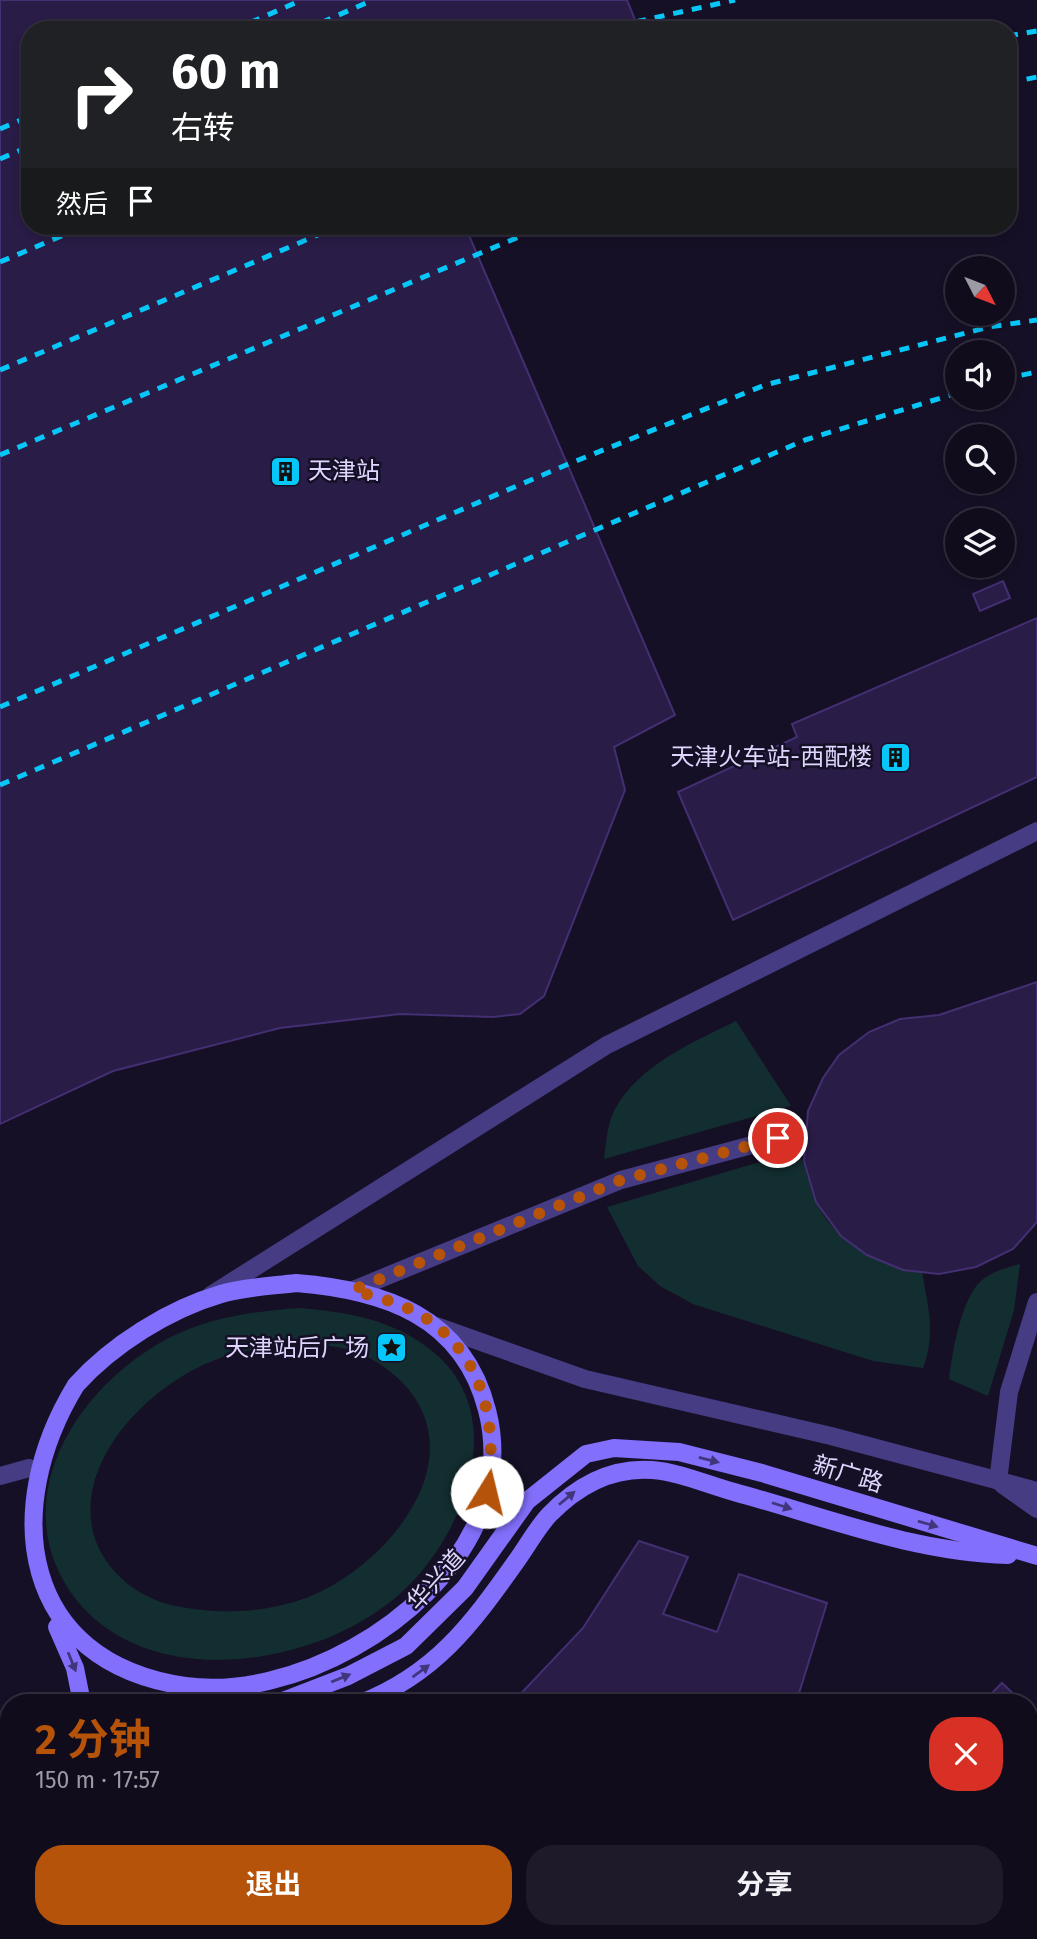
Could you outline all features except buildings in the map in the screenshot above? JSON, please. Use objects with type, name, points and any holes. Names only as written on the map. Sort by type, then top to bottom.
[{"type":"main road","points":[[55,1624],[90,1651],[128,1670],[161,1682],[208,1688],[234,1687],[292,1674],[341,1653],[387,1626],[433,1585],[470,1535],[487,1492],[493,1460],[492,1429],[476,1373],[451,1339],[407,1308],[353,1290],[296,1283],[242,1290],[199,1302],[124,1343],[76,1386],[41,1437],[29,1468],[20,1511],[18,1547],[25,1574],[55,1624],[75,1668],[80,1694]]},
{"type":"main road","name":"华兴道","points":[[300,1694],[372,1665],[415,1638],[481,1569],[527,1501],[586,1454],[614,1448],[642,1448]]},
{"type":"main road","name":"新广路","points":[[642,1448],[679,1452],[762,1473],[1036,1556]]},
{"type":"main road","points":[[384,1694],[434,1661],[474,1620],[544,1521],[565,1499],[606,1475],[653,1470],[892,1539],[964,1553],[1036,1556]]},
{"type":"street","points":[[199,1302],[607,1045],[1037,831]]},
{"type":"street","points":[[353,1290],[621,1180],[778,1138]]},
{"type":"street","points":[[998,1481],[1009,1392],[1037,1301]]},
{"type":"street","points":[[436,1326],[585,1379],[831,1436],[1037,1491]]},
{"type":"street","points":[[0,1476],[29,1468]]},
{"type":"street","points":[[998,1481],[1037,1509]]},
{"type":"green space","points":[[736,1021],[791,1106],[604,1159],[608,1129],[614,1111],[637,1081],[668,1057]]},
{"type":"green space","points":[[797,1151],[816,1202],[835,1229],[860,1250],[875,1258],[890,1265],[922,1272],[930,1332],[923,1368],[873,1361],[693,1304],[660,1286],[638,1266],[607,1207]]},
{"type":"green space","points":[[1020,1264],[1014,1310],[988,1396],[949,1379],[958,1330],[966,1305],[977,1285],[991,1274]]},
{"type":"green space","points":[[299,1308],[352,1315],[402,1331],[432,1351],[456,1377],[470,1407],[474,1439],[470,1473],[460,1506],[445,1537],[426,1566],[404,1590],[383,1607],[360,1622],[308,1645],[252,1658],[197,1659],[147,1649],[117,1635],[90,1615],[78,1602],[56,1565],[46,1526],[48,1488],[60,1451],[80,1416],[106,1384],[138,1357],[173,1336],[234,1316]],"holes":[[[293,1344],[333,1346],[354,1351],[377,1362],[404,1384],[424,1415],[430,1447],[425,1479],[411,1510],[390,1538],[364,1563],[335,1584],[306,1598],[255,1610],[222,1611],[171,1605],[144,1595],[110,1566],[102,1554],[92,1527],[91,1502],[96,1477],[106,1453],[138,1411],[179,1378],[223,1357]]]},
{"type":"railway","points":[[254,21],[302,0]]},
{"type":"railway","points":[[325,21],[373,0]]},
{"type":"railway","points":[[640,21],[735,0]]},
{"type":"railway","points":[[1017,34],[1037,31]]},
{"type":"railway","points":[[1017,81],[1037,77]]},
{"type":"railway","points":[[0,129],[21,120]]},
{"type":"railway","points":[[0,159],[21,150]]},
{"type":"railway","points":[[0,262],[64,235]]},
{"type":"railway","points":[[0,370],[318,235]]},
{"type":"railway","points":[[0,455],[524,235]]},
{"type":"railway","points":[[0,707],[566,465],[765,385],[989,327],[1037,320]]},
{"type":"railway","points":[[1015,377],[1037,372]]},
{"type":"railway","points":[[0,785],[805,440],[945,397]]},
{"type":"place","name":"天津站","points":[[285,471]]},
{"type":"place","name":"天津火车站-西配楼","points":[[895,757]]},
{"type":"place","name":"天津站后广场","points":[[392,1348]]},
{"type":"route","points":[[487,1492],[493,1460],[492,1429],[476,1373],[451,1339],[419,1314],[353,1290],[621,1180],[778,1138]]}]
